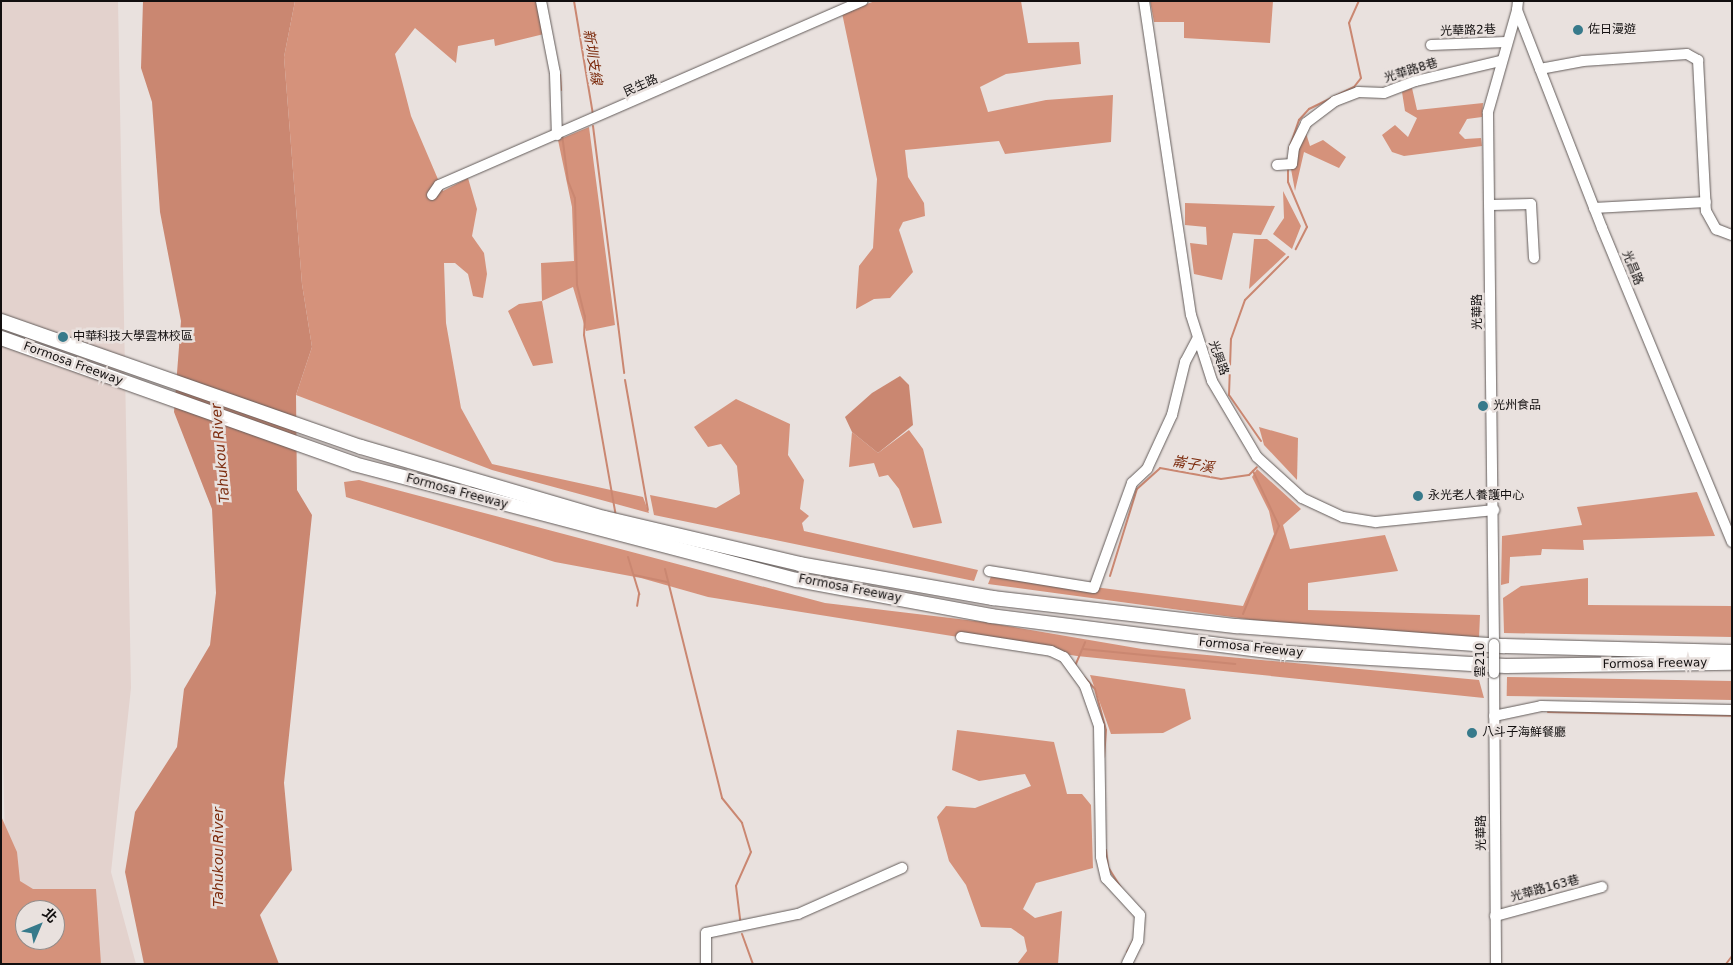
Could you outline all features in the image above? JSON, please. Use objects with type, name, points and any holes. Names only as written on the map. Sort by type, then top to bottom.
[{"type":"highway","name":"Formosa Freeway","points":[[1,321],[361,447],[614,520],[800,564],[994,598],[1236,626],[1504,646],[1732,652]]},
{"type":"highway","name":"Formosa Freeway","points":[[1,338],[354,464],[797,580],[991,616],[1285,653],[1506,666],[1732,663]]},
{"type":"street","points":[[541,1],[555,73],[557,135]]},
{"type":"street","name":"民生路","points":[[432,195],[439,185],[863,1]]},
{"type":"street","name":"光興路","points":[[1144,1],[1198,338],[1228,414],[1257,457],[1302,498],[1343,516],[1376,522],[1494,510]]},
{"type":"street","name":"光華路","points":[[1493,618],[1494,510],[1488,112],[1500,61],[1517,6]]},
{"type":"street","name":"光昌路","points":[[1517,6],[1594,208],[1732,542]]},
{"type":"street","name":"光華路2巷","points":[[1431,45],[1506,42]]},
{"type":"street","points":[[1540,69],[1583,61],[1687,54],[1698,60],[1706,202],[1716,229],[1732,235]]},
{"type":"street","name":"光華路8巷","points":[[1277,165],[1292,164],[1294,148],[1306,123],[1336,102],[1358,92],[1384,93],[1416,80],[1500,61]]},
{"type":"street","points":[[1594,208],[1706,202]]},
{"type":"street","points":[[1490,205],[1531,204],[1534,258]]},
{"type":"street","points":[[989,571],[1094,588],[1132,483],[1147,469],[1172,415],[1185,362],[1198,338]]},
{"type":"street","name":"雲210","points":[[1493,618],[1494,702]]},
{"type":"street","points":[[961,637],[1051,651],[1064,658],[1086,686],[1100,743],[1101,857],[1106,878],[1132,909],[1140,915],[1138,942],[1126,964]]},
{"type":"street","name":"光華路","points":[[1494,702],[1496,964]]},
{"type":"street","points":[[1494,716],[1541,706],[1732,710]]},
{"type":"street","points":[[706,964],[706,933],[798,914],[902,868]]},
{"type":"street","name":"光華路163巷","points":[[1495,916],[1602,887]]},
{"type":"shaded area","name":"中華科技大學雲林校區","points":[[1,1],[118,1],[131,688],[111,872],[136,964],[14,964],[7,928],[1,673]]},
{"type":"shaded area","points":[[295,1],[539,1],[544,34],[495,46],[494,39],[458,46],[456,63],[415,28],[395,54],[411,116],[443,191],[468,178],[477,209],[472,236],[484,253],[487,274],[483,298],[473,296],[468,274],[455,263],[444,263],[446,323],[461,408],[492,464],[643,497],[649,513],[492,470],[296,395],[312,347],[302,284],[284,57]]},
{"type":"shaded area","points":[[875,1],[1021,1],[1028,43],[1079,42],[1081,64],[1006,74],[980,87],[988,112],[1046,100],[1113,95],[1111,142],[1005,154],[999,141],[905,150],[908,177],[924,203],[925,216],[903,222],[899,230],[913,272],[890,298],[874,299],[856,309],[859,266],[873,248],[877,179],[842,13]]},
{"type":"shaded area","points":[[1150,1],[1273,1],[1270,43],[1184,38],[1184,22],[1154,22]]},
{"type":"shaded area","points":[[1412,88],[1417,110],[1483,103],[1482,117],[1467,119],[1459,133],[1465,139],[1481,138],[1482,146],[1404,156],[1392,152],[1382,135],[1395,125],[1408,137],[1417,118],[1405,111],[1402,92]]},
{"type":"shaded area","points":[[589,127],[615,325],[586,331],[573,287],[542,301],[541,263],[574,261],[572,207],[558,140]]},
{"type":"shaded area","points":[[1305,130],[1310,146],[1323,140],[1346,157],[1339,168],[1304,152],[1295,191],[1291,169]]},
{"type":"shaded area","points":[[1283,191],[1301,226],[1292,249],[1273,234],[1284,218]]},
{"type":"shaded area","points":[[1185,203],[1275,206],[1261,235],[1233,233],[1222,280],[1194,274],[1190,243],[1207,245],[1206,227],[1185,225]]},
{"type":"shaded area","points":[[1254,239],[1267,239],[1286,254],[1249,289]]},
{"type":"shaded area","points":[[542,301],[553,363],[533,366],[508,311],[519,304]]},
{"type":"shaded area","points":[[736,399],[790,424],[788,455],[804,480],[800,509],[809,516],[802,523],[804,531],[978,570],[974,581],[654,515],[650,495],[716,508],[740,494],[737,466],[721,444],[708,447],[694,427]]},
{"type":"shaded area","points":[[1259,427],[1298,438],[1297,480],[1264,445]]},
{"type":"shaded area","points":[[909,430],[923,449],[942,523],[913,528],[899,489],[888,475],[879,477],[874,463],[849,467],[852,432],[878,453]]},
{"type":"shaded area","points":[[1257,469],[1301,509],[1283,525],[1290,549],[1385,535],[1398,571],[1308,583],[1308,610],[1480,615],[1479,639],[1283,624],[988,584],[992,574],[1243,606],[1274,534],[1269,511],[1252,477]]},
{"type":"shaded area","points":[[359,480],[825,603],[984,622],[1142,649],[1479,680],[1484,698],[1077,656],[708,597],[641,578],[555,562],[346,497],[344,482]]},
{"type":"shaded area","points":[[1697,492],[1715,536],[1583,540],[1584,550],[1542,549],[1541,555],[1510,557],[1509,583],[1501,585],[1502,536],[1582,525],[1577,507]]},
{"type":"shaded area","points":[[1588,578],[1588,605],[1732,606],[1732,637],[1504,633],[1503,598],[1521,586]]},
{"type":"shaded area","points":[[1090,675],[1185,689],[1191,719],[1163,733],[1111,734]]},
{"type":"shaded area","points":[[1507,677],[1732,681],[1732,700],[1507,696]]},
{"type":"shaded area","points":[[957,730],[1054,742],[1067,794],[1082,794],[1091,805],[1093,868],[1036,883],[1023,909],[1035,918],[1062,911],[1058,964],[1017,964],[1027,951],[1024,937],[1011,928],[981,927],[966,885],[949,861],[937,817],[946,806],[975,808],[1031,786],[1025,774],[979,781],[952,770]]},
{"type":"shaded area","points":[[1,816],[17,852],[20,881],[33,889],[96,889],[101,964],[1,964]]},
{"type":"water","name":"Tahukou River","points":[[143,1],[295,1],[284,57],[302,284],[312,347],[296,395],[297,490],[312,515],[284,783],[292,870],[260,915],[279,964],[144,964],[125,872],[135,812],[177,747],[184,689],[210,645],[216,593],[212,509],[174,412],[181,321],[160,212],[152,102],[141,68]]},
{"type":"water","points":[[900,376],[909,385],[913,425],[878,453],[852,432],[845,417],[872,393]]},
{"type":"waterway","name":"新圳支線","points":[[574,1],[593,114]]},
{"type":"waterway","points":[[1289,149],[1299,120],[1309,109],[1354,87],[1361,78],[1349,23],[1359,1]]},
{"type":"waterway","points":[[560,75],[561,90]]},
{"type":"waterway","points":[[593,126],[624,373]]},
{"type":"waterway","points":[[562,134],[568,181],[575,198],[577,285],[585,316],[584,335],[616,516]]},
{"type":"waterway","points":[[1288,170],[1288,182],[1307,227],[1296,249]]},
{"type":"waterway","points":[[1261,441],[1229,395],[1231,339],[1245,300],[1288,257]]},
{"type":"waterway","points":[[625,380],[648,510]]},
{"type":"waterway","name":"崙子溪","points":[[1110,576],[1137,489],[1160,468],[1221,479],[1249,475],[1257,467]]},
{"type":"waterway","name":"崙子溪","points":[[1243,614],[1279,526],[1253,471]]},
{"type":"waterway","points":[[628,557],[639,594],[637,606]]},
{"type":"waterway","points":[[665,569],[722,798],[742,823],[751,852],[736,886],[740,921]]},
{"type":"waterway","points":[[634,575],[668,582]]},
{"type":"waterway","points":[[1075,666],[1085,642]]},
{"type":"waterway","name":"崙子溪","points":[[1083,649],[1235,664]]},
{"type":"waterway","points":[[1084,677],[1095,689],[1106,730],[1104,757]]},
{"type":"waterway","points":[[1548,712],[1732,716]]},
{"type":"waterway","points":[[1106,850],[1108,867],[1122,889]]},
{"type":"waterway","points":[[742,934],[753,964]]},
{"type":"waterway","points":[[1127,952],[1133,941]]},
{"type":"waterway","points":[[1726,964],[1732,956]]},
{"type":"place","name":"佐日漫遊","points":[[1578,30]]},
{"type":"place","name":"中華科技大學雲林校區","points":[[63,337]]},
{"type":"place","name":"光州食品","points":[[1483,406]]},
{"type":"place","name":"永光老人養護中心","points":[[1418,496]]},
{"type":"place","name":"八斗子海鮮餐廳","points":[[1472,733]]}]
